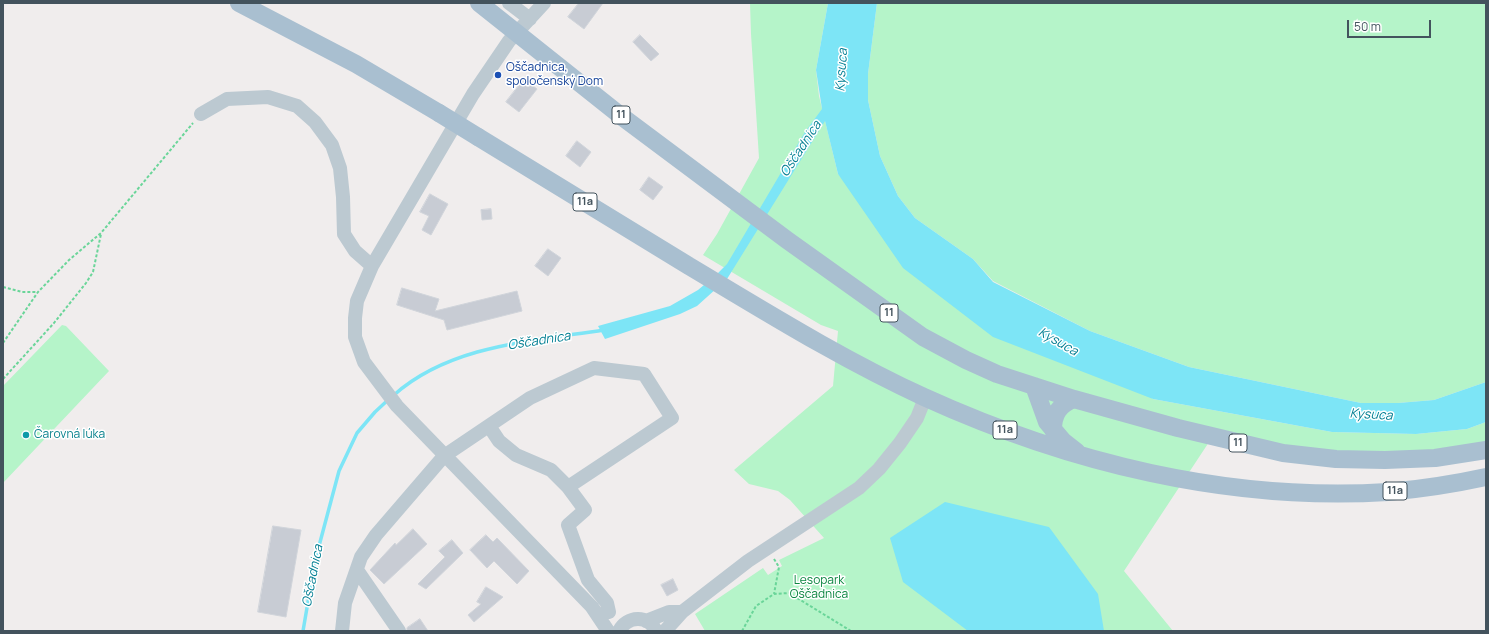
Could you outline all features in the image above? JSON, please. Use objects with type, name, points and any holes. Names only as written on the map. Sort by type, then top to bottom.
[{"type":"main road","name":"11a","points":[[239,3],[356,64],[478,136],[731,292],[878,375],[925,398],[1004,430],[1086,458],[1187,481],[1264,490],[1304,492],[1389,492],[1447,485],[1486,477]]},
{"type":"main road","name":"11","points":[[488,6],[523,26],[621,116],[787,240],[923,337],[966,360],[997,374],[1074,399],[1178,428],[1283,453],[1336,459],[1385,460],[1435,458],[1486,450]]},
{"type":"main road","points":[[1034,386],[1043,414],[1053,430],[1072,448],[1086,458]]},
{"type":"main road","points":[[1053,430],[1055,414],[1060,407],[1074,399]]},
{"type":"street","points":[[508,3],[523,26]]},
{"type":"street","points":[[544,3],[509,41],[474,94],[372,266],[357,301],[354,323],[355,337],[364,362],[385,392],[444,456],[592,607],[608,631]]},
{"type":"street","points":[[201,114],[227,100],[268,97],[297,106],[315,122],[332,145],[340,168],[344,197],[344,234],[355,251],[372,266]]},
{"type":"street","points":[[342,631],[345,603],[361,557],[376,536],[444,456],[530,398],[594,368],[644,374],[672,418],[568,487]]},
{"type":"street","points":[[665,631],[682,612],[748,561],[859,488],[879,469],[900,443],[917,418],[925,398]]},
{"type":"street","points":[[489,426],[499,441],[516,455],[552,470],[568,487],[585,510],[568,525],[588,580],[607,603],[609,612]]},
{"type":"street","points":[[357,570],[399,631]]},
{"type":"street","points":[[592,607],[631,620]]},
{"type":"street","points":[[619,631],[621,626],[636,618],[651,626],[669,612],[682,612]]},
{"type":"path","points":[[3,342],[38,292],[69,260],[101,233],[201,114]]},
{"type":"path","points":[[3,379],[54,323],[86,283],[93,272],[101,233]]},
{"type":"path","points":[[3,287],[22,292],[38,292]]},
{"type":"path","points":[[774,594],[779,568],[775,561]]},
{"type":"path","points":[[742,631],[756,606],[774,594],[789,593],[851,631]]},
{"type":"green space","name":"Lesopark Oščadnica","points":[[750,3],[828,3],[816,70],[819,96],[838,174],[1153,399],[1332,432],[1416,434],[1467,429],[1486,422],[1486,457],[1347,463],[1211,439],[1124,571],[1173,631],[705,631],[695,614],[763,568],[768,575],[782,566],[779,560],[824,538],[790,500],[778,491],[749,484],[734,470],[833,386],[838,331],[821,325],[703,255],[717,234],[759,158]]},
{"type":"green space","points":[[877,3],[1486,3],[1486,382],[1434,400],[1398,403],[1361,403],[1189,367],[1090,331],[993,281],[973,259],[915,218],[898,196],[880,156],[868,100],[868,74]]},
{"type":"green space","name":"Čarovná lúka","points":[[62,325],[66,326],[109,371],[3,483],[3,386]]},
{"type":"water","name":"Kysuca","points":[[828,3],[877,3],[868,74],[868,100],[880,156],[898,196],[915,218],[973,259],[993,282],[1090,331],[1189,367],[1361,403],[1398,403],[1434,400],[1486,382],[1486,422],[1467,429],[1416,434],[1332,432],[1153,399],[993,337],[903,268],[838,174],[825,121],[727,279],[697,306],[680,314],[605,339],[598,326],[670,306],[698,290],[727,264],[805,132],[822,109],[816,70]]},
{"type":"water","points":[[945,502],[1049,527],[1098,594],[1104,631],[968,631],[903,582],[890,538]]},
{"type":"building","points":[[579,3],[603,3],[584,29],[568,17]]},
{"type":"building","points":[[640,35],[659,54],[651,61],[633,42]]},
{"type":"building","points":[[524,79],[537,89],[519,112],[506,102]]},
{"type":"building","points":[[577,141],[591,152],[580,167],[566,156]]},
{"type":"building","points":[[649,177],[663,187],[653,200],[640,190]]},
{"type":"building","points":[[430,194],[448,204],[431,235],[422,230],[429,216],[420,212]]},
{"type":"building","points":[[491,209],[492,219],[482,220],[481,210]]},
{"type":"building","points":[[548,249],[561,258],[548,276],[535,266]]},
{"type":"building","points":[[402,288],[439,299],[435,311],[517,291],[522,311],[447,330],[444,320],[397,305]]},
{"type":"building","points":[[273,526],[301,530],[286,617],[258,612]]},
{"type":"building","points":[[413,529],[427,544],[384,584],[370,570],[395,543],[396,545]]},
{"type":"building","points":[[486,535],[493,542],[497,538],[529,571],[517,584],[494,561],[487,568],[470,550]]},
{"type":"building","points":[[452,540],[463,553],[426,589],[418,584],[445,557],[439,551]]},
{"type":"building","points":[[673,579],[678,590],[667,596],[661,585]]},
{"type":"building","points":[[486,587],[503,597],[474,622],[468,615],[481,604],[477,602]]},
{"type":"building","points":[[420,619],[428,631],[407,631],[407,628]]},
{"type":"waterway","name":"Oščadnica","points":[[394,395],[416,378],[440,365],[466,355],[521,342],[604,330]]},
{"type":"waterway","name":"Oščadnica","points":[[303,631],[315,561],[339,471],[357,433],[375,412],[389,399]]},
{"type":"place","name":"Oščadnica, spoločenský Dom","points":[[498,75]]},
{"type":"place","name":"Čarovná lúka","points":[[26,435]]}]
